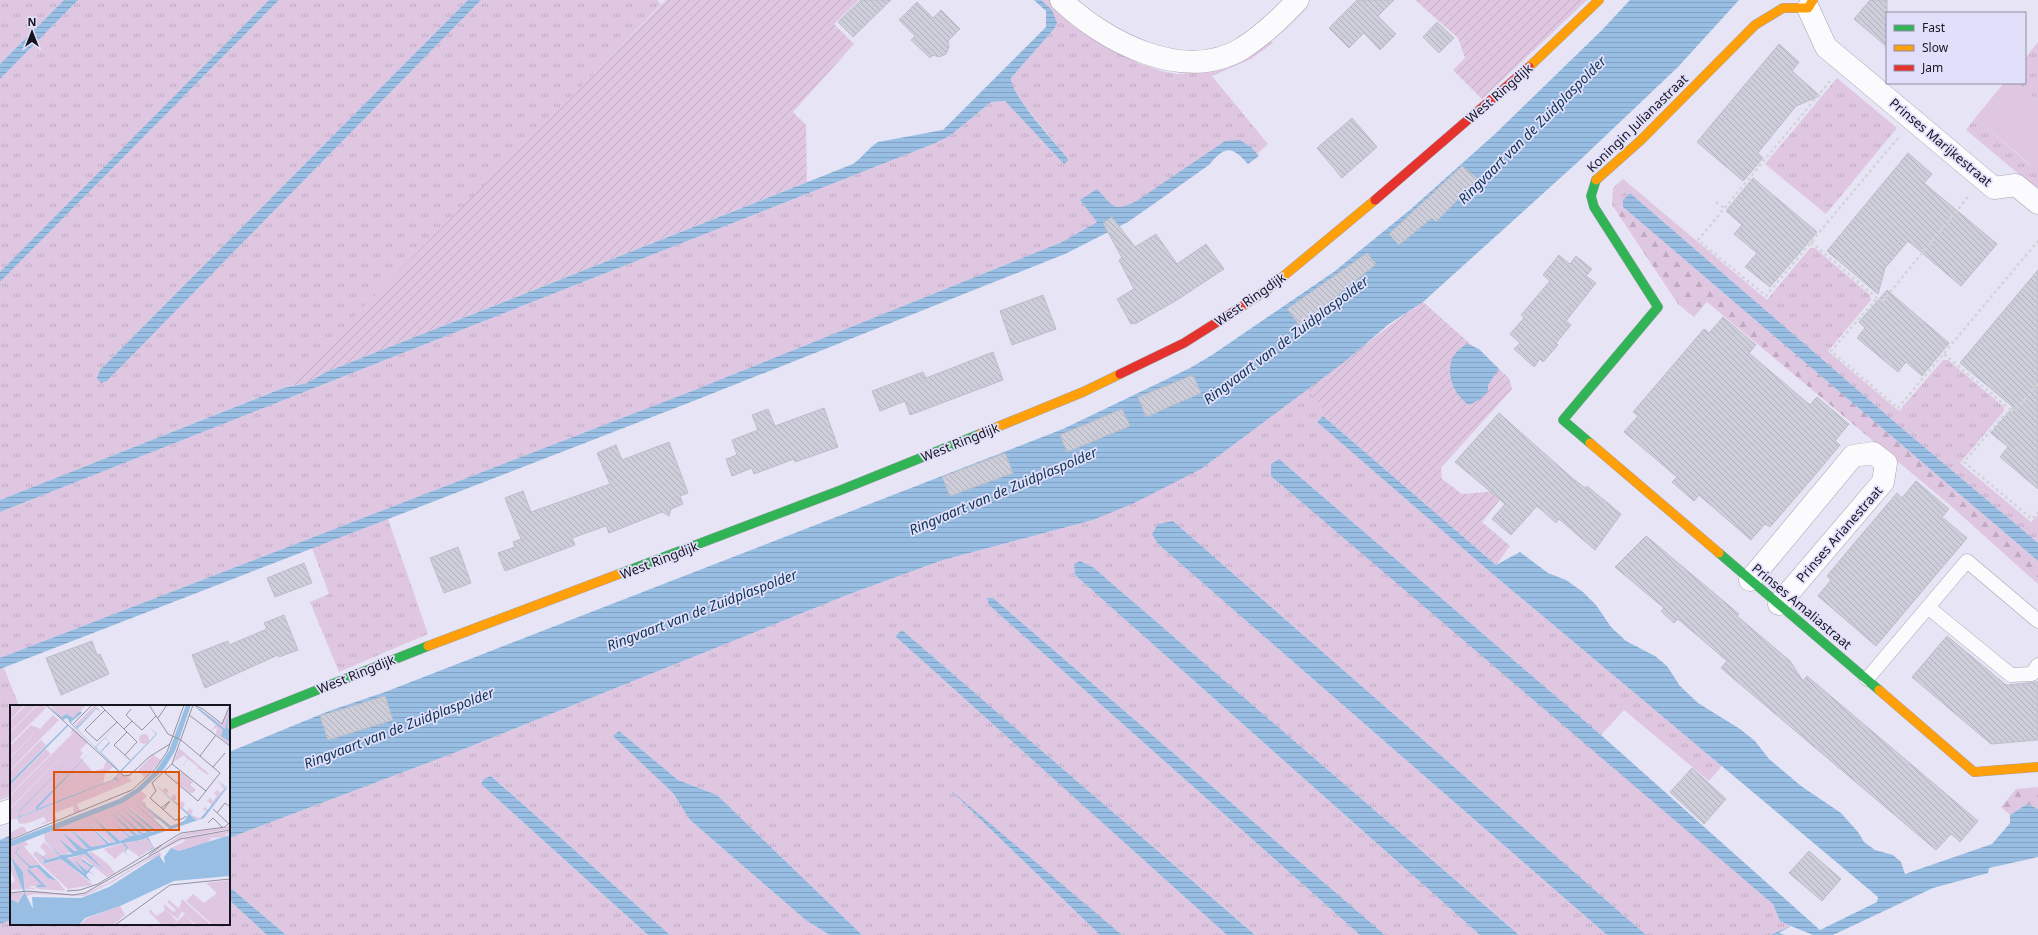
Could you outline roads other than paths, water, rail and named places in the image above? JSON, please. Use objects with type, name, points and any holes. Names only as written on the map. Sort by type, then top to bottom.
[{"type":"street","points":[[1061,0],[1097,28],[1129,46],[1164,59],[1190,61],[1211,59],[1242,48],[1262,34],[1298,0]]},
{"type":"street","name":"West Ringdijk","points":[[230,725],[384,663],[841,490],[1083,392],[1184,343],[1274,284],[1414,168],[1544,53],[1599,0]]},
{"type":"street","name":"Prinses Marijkestraat","points":[[1810,4],[1826,47],[1914,119],[1994,188],[2016,185],[2038,204]]},
{"type":"street","name":"Koningin Julianastraat","points":[[1563,420],[1658,307],[1594,207],[1591,196],[1593,185],[1598,176],[1641,140],[1755,25],[1783,8],[1810,4]]},
{"type":"street","name":"Prinses Amaliastraat","points":[[1563,420],[1974,772],[2038,767]]},
{"type":"street","name":"Prinses Arianestraat","points":[[1750,580],[1853,456],[1873,453],[1886,463],[1883,482],[1779,604]]},
{"type":"street","points":[[0,814],[10,810]]},
{"type":"lane","points":[[1867,679],[1929,608],[1967,561],[2038,621]]},
{"type":"lane","points":[[1929,608],[2010,676],[2032,674],[2038,665]]},
{"type":"water","points":[[64,0],[78,0],[0,79],[0,64]]},
{"type":"water","points":[[269,0],[279,0],[0,282],[0,272]]},
{"type":"water","points":[[468,0],[481,0],[107,381],[101,383],[97,378],[100,370]]},
{"type":"water","points":[[1034,0],[1041,0],[1052,10],[1057,23],[1054,29],[1011,78],[1018,96],[1069,160],[1064,164],[1005,101],[991,102],[951,135],[938,142],[0,512],[0,500],[283,388],[307,383],[326,372],[853,164],[878,142],[943,130],[1046,27],[1046,11]]},
{"type":"water","name":"Ringvaart van de Zuidplaspolder","points":[[1630,0],[1739,0],[1678,67],[1579,161],[1423,302],[1389,324],[1343,363],[1201,469],[1134,503],[1093,520],[943,560],[852,593],[459,751],[230,838],[230,752],[329,711],[385,692],[1063,429],[1190,368],[1212,355],[1335,271],[1411,209],[1495,134],[1602,30]]},
{"type":"water","points":[[1240,140],[1251,147],[1259,156],[1248,164],[1237,153],[1228,150],[1224,151],[1219,154],[1209,165],[1128,222],[1065,254],[696,400],[0,669],[0,658],[692,391],[1062,242],[1097,222],[1080,200],[1097,189],[1114,206],[1119,207],[1130,204],[1225,141]]},
{"type":"water","points":[[1630,193],[1897,424],[2038,543],[2038,561],[1623,207],[1623,200]]},
{"type":"water","points":[[1468,344],[1479,349],[1499,369],[1488,385],[1488,391],[1479,400],[1469,405],[1456,391],[1450,374],[1450,365],[1453,357],[1459,349]]},
{"type":"water","points":[[1323,416],[1496,565],[1520,552],[1548,573],[1566,580],[1583,592],[1596,605],[1611,627],[1626,641],[1655,656],[1667,666],[1680,686],[1698,703],[1740,729],[1755,741],[1769,759],[1801,786],[1841,813],[1858,832],[1864,842],[1875,850],[1893,855],[1901,862],[1905,874],[1992,844],[2010,823],[2010,815],[2027,804],[2038,809],[2038,857],[1989,868],[1988,873],[1933,888],[1833,935],[1770,935],[1791,926],[1780,921],[1773,904],[1271,476],[1271,464],[1279,459],[1601,735],[1820,930],[1877,902],[1878,897],[1489,571],[1317,422]]},
{"type":"water","points":[[1173,521],[1646,935],[1607,935],[1158,544],[1152,534],[1158,524]]},
{"type":"water","points":[[1080,561],[1094,568],[1519,935],[1480,935],[1075,575],[1074,564]]},
{"type":"water","points":[[987,598],[993,598],[1385,935],[1360,935],[989,605]]},
{"type":"water","points":[[902,630],[1255,935],[1227,935],[895,636]]},
{"type":"water","points":[[619,731],[678,780],[717,795],[862,935],[830,935],[807,921],[690,820],[673,793],[613,736]]},
{"type":"water","points":[[491,776],[670,935],[648,935],[481,784],[484,779]]},
{"type":"water","points":[[949,789],[1122,935],[1100,935]]},
{"type":"water","points":[[10,835],[10,920],[0,924],[0,840]]},
{"type":"water","points":[[232,889],[286,935],[267,935],[230,901],[230,890]]}]
